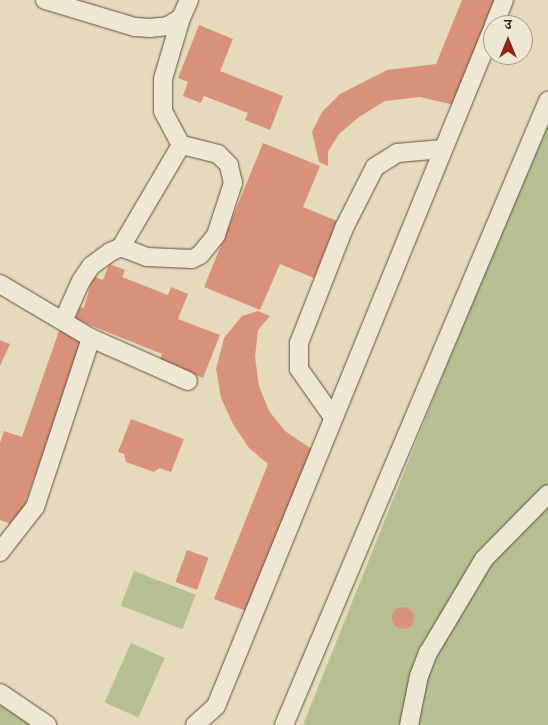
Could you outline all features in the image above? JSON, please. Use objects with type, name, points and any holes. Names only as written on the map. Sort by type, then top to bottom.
[{"type":"street","points":[[45,0],[135,27],[168,26],[181,18]]},
{"type":"street","points":[[121,247],[148,257],[192,259],[200,255],[216,235],[233,183],[229,165],[218,154],[181,145],[163,111],[160,94],[181,18],[189,0]]},
{"type":"street","points":[[498,15],[504,0]]},
{"type":"street","points":[[195,725],[216,706],[483,53]]},
{"type":"street","points":[[284,725],[548,103]]},
{"type":"street","points":[[63,321],[90,266],[121,247],[181,145]]},
{"type":"street","points":[[333,417],[299,369],[299,343],[344,228],[375,167],[397,153],[443,149]]},
{"type":"street","points":[[0,284],[91,338],[188,381]]},
{"type":"street","points":[[0,552],[35,507],[91,338]]},
{"type":"street","points":[[409,725],[419,676],[428,653],[484,559],[548,494]]},
{"type":"street","points":[[0,693],[47,725]]},
{"type":"green space","points":[[548,112],[548,725],[303,725]]},
{"type":"green space","points":[[134,571],[196,595],[182,629],[121,606]]},
{"type":"green space","points":[[131,643],[165,658],[138,717],[105,702]]},
{"type":"green space","points":[[0,703],[30,725],[0,725]]},
{"type":"building","points":[[462,0],[496,0],[490,15],[483,15],[483,32],[454,105],[420,97],[385,101],[359,117],[339,134],[328,152],[328,166],[319,162],[312,132],[322,112],[340,94],[387,70],[436,64]]},
{"type":"building","points":[[199,25],[233,39],[220,71],[283,96],[270,130],[245,120],[248,113],[204,96],[201,103],[183,96],[188,82],[178,78]]},
{"type":"building","points":[[263,143],[320,166],[303,207],[337,221],[314,278],[280,264],[260,310],[204,287]]},
{"type":"building","points":[[109,264],[125,270],[122,277],[168,295],[171,287],[188,294],[178,319],[220,335],[203,378],[160,361],[162,354],[75,319],[80,307],[84,308],[93,276],[103,280]]},
{"type":"building","points":[[258,311],[270,316],[258,330],[255,357],[259,386],[269,411],[285,431],[313,450],[246,611],[214,599],[268,464],[249,448],[233,424],[221,398],[216,369],[224,338],[242,316]]},
{"type":"building","points":[[60,328],[85,337],[17,526],[0,520],[0,443],[4,431],[22,437]]},
{"type":"building","points":[[0,340],[10,344],[0,366]]},
{"type":"building","points":[[131,419],[184,439],[171,472],[160,468],[154,472],[126,462],[124,454],[118,452]]},
{"type":"building","points":[[187,550],[209,558],[197,590],[175,582]]},
{"type":"building","points":[[403,607],[411,610],[414,618],[411,626],[403,629],[395,626],[392,618],[395,610]]}]
